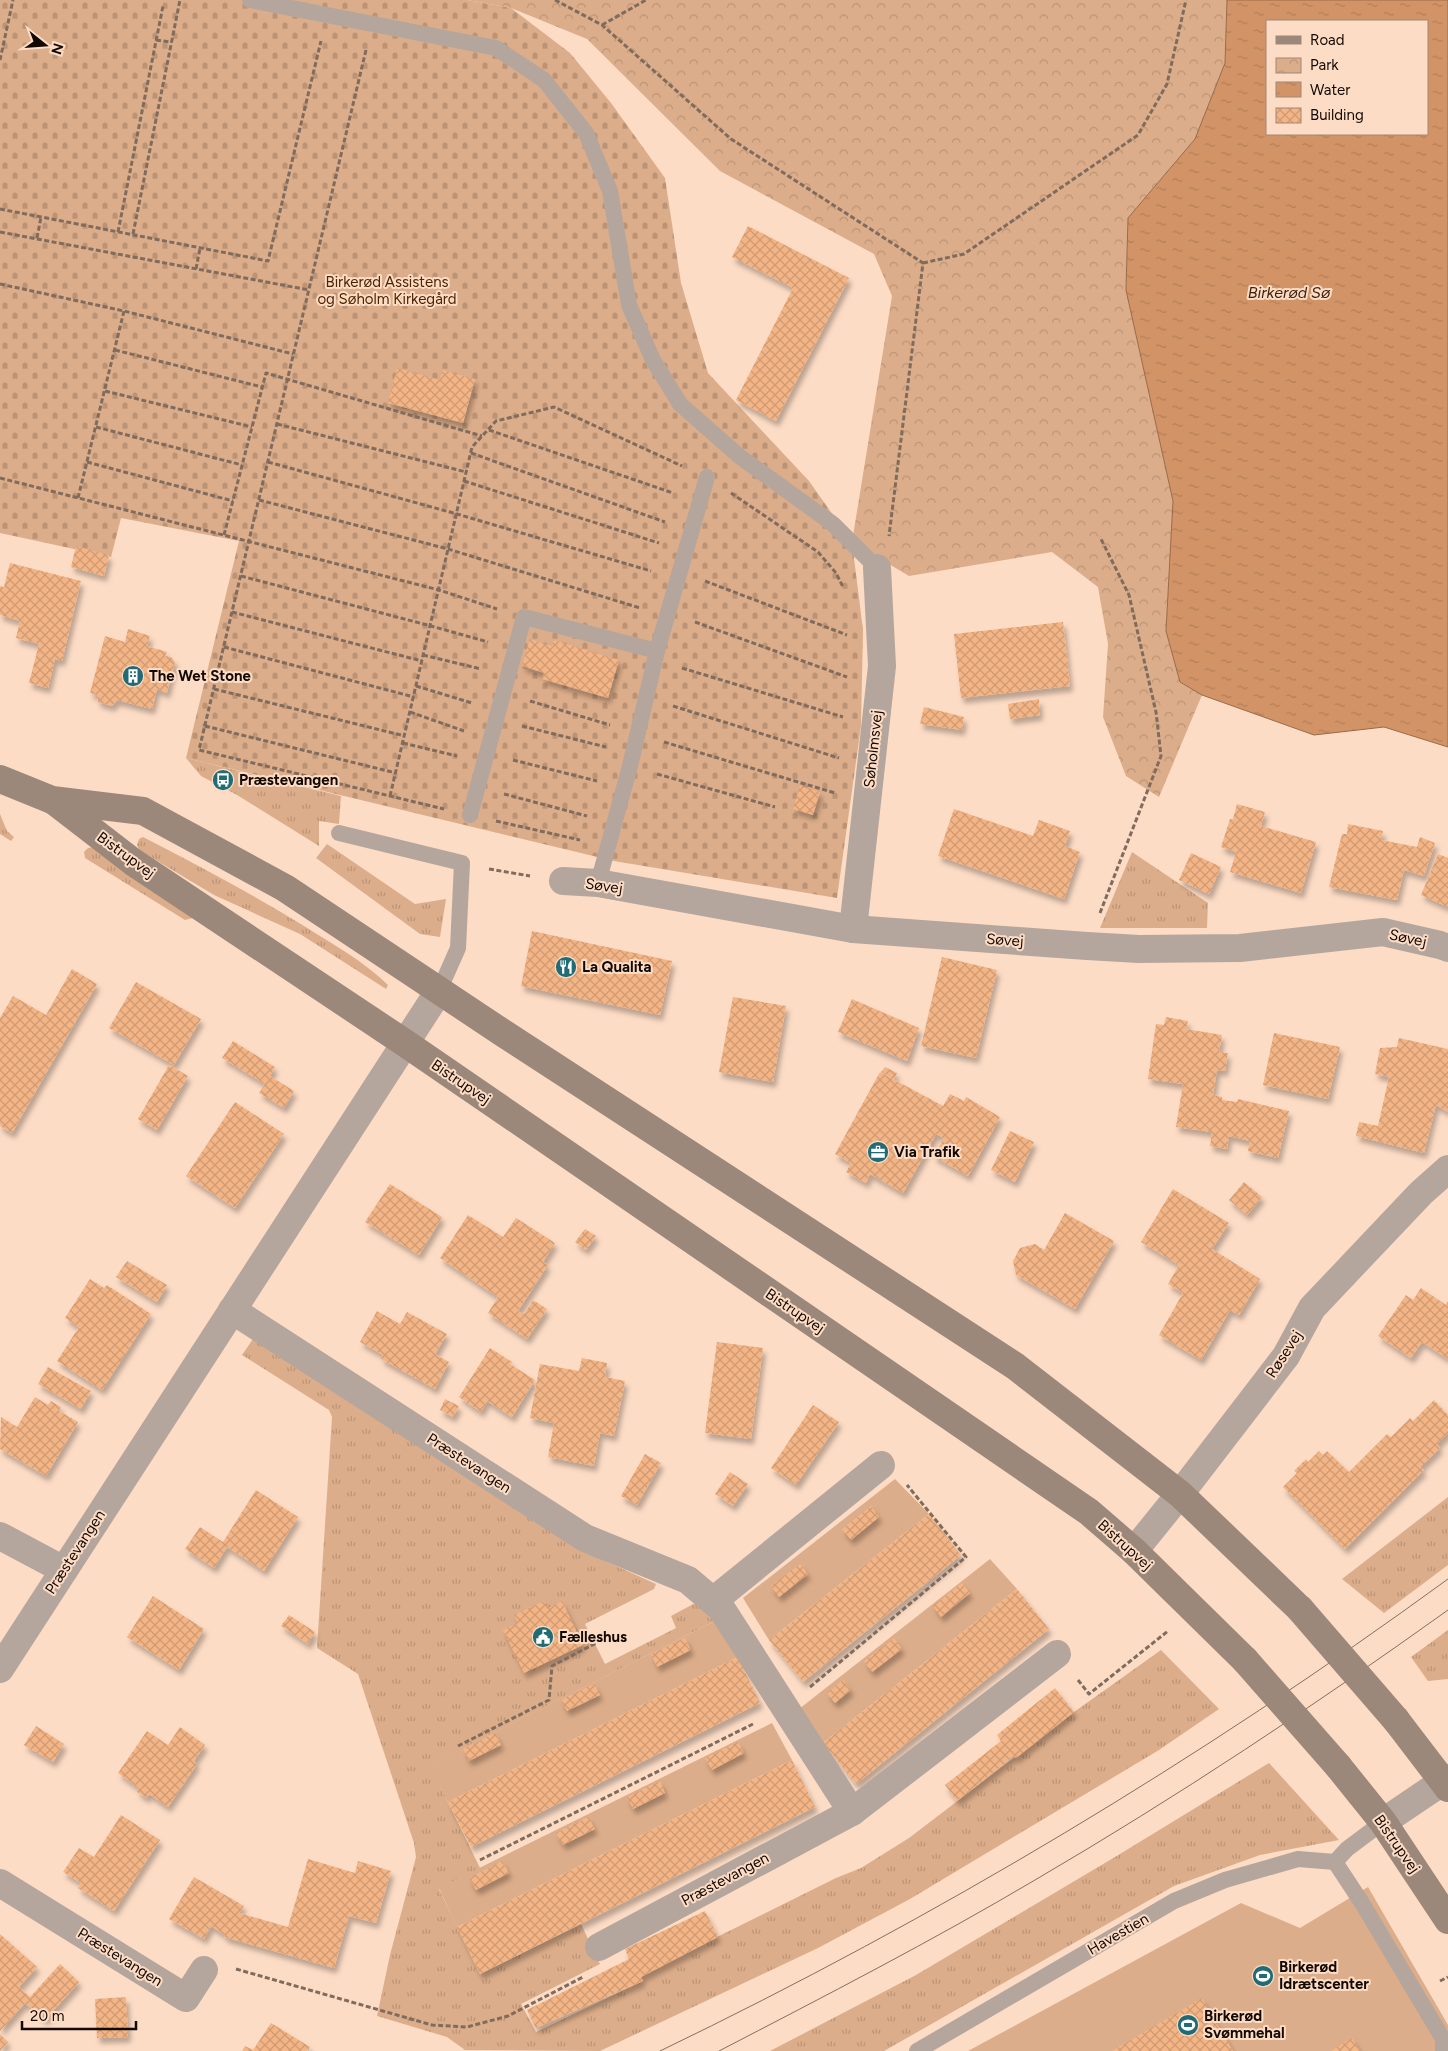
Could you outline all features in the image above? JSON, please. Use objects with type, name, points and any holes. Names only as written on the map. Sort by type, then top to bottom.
[{"type":"main road","name":"Bistrupvej","points":[[0,779],[52,800],[143,811],[285,888],[439,991],[1015,1366],[1180,1494],[1300,1609],[1396,1720],[1446,1783]]},
{"type":"main road","name":"Bistrupvej","points":[[52,800],[133,862],[405,1044],[1088,1512],[1134,1550],[1245,1660],[1338,1766],[1382,1822],[1448,1920]]},
{"type":"street","name":"Søholmsvej","points":[[853,929],[882,666],[877,568]]},
{"type":"street","name":"Søvej","points":[[563,881],[598,883],[853,929],[1139,949],[1240,948],[1384,932],[1448,948]]},
{"type":"street","name":"Præstevangen","points":[[0,1668],[439,991]]},
{"type":"street","name":"Røsevej","points":[[1134,1550],[1180,1494],[1286,1356],[1312,1308],[1421,1193],[1448,1169]]},
{"type":"street","name":"Præstevangen","points":[[232,1310],[585,1538],[688,1580],[721,1608],[852,1812]]},
{"type":"street","points":[[713,1601],[881,1465]]},
{"type":"street","points":[[0,1536],[64,1570]]},
{"type":"street","name":"Præstevangen","points":[[599,1947],[852,1812],[1057,1654]]},
{"type":"street","points":[[1382,1822],[1446,1783]]},
{"type":"street","name":"Præstevangen","points":[[0,1883],[186,1998],[204,1970]]},
{"type":"lane","points":[[250,0],[496,48],[544,80],[586,133],[610,191],[629,305],[653,360],[680,404],[739,456],[834,524],[877,568]]},
{"type":"lane","points":[[598,883],[632,760],[656,655],[707,477]]},
{"type":"lane","points":[[470,815],[524,617],[656,655]]},
{"type":"lane","points":[[339,833],[462,863],[458,948],[439,991]]},
{"type":"lane","points":[[1382,1822],[1335,1862],[1362,1903],[1443,2039],[1443,2051]]},
{"type":"lane","name":"Havestien","points":[[917,2051],[1174,1901],[1225,1880],[1298,1860],[1335,1862]]},
{"type":"path","points":[[0,60],[12,0]]},
{"type":"path","points":[[133,234],[180,0]]},
{"type":"path","points":[[554,0],[602,24],[731,139],[922,263],[964,254],[1138,135],[1167,84],[1186,0]]},
{"type":"path","points":[[602,24],[646,0]]},
{"type":"path","points":[[118,232],[163,6]]},
{"type":"path","points":[[372,24],[199,750],[608,847]]},
{"type":"path","points":[[0,209],[268,261],[322,33]]},
{"type":"path","points":[[156,40],[171,42]]},
{"type":"path","points":[[37,238],[41,217]]},
{"type":"path","points":[[0,232],[309,290]]},
{"type":"path","points":[[196,269],[200,248]]},
{"type":"path","points":[[877,568],[889,536],[922,263]]},
{"type":"path","points":[[0,284],[124,311],[293,354]]},
{"type":"path","points":[[78,498],[124,311]]},
{"type":"path","points":[[115,350],[262,388]]},
{"type":"path","points":[[224,535],[266,373],[482,436]]},
{"type":"path","points":[[104,392],[252,427]]},
{"type":"path","points":[[277,424],[466,472]]},
{"type":"path","points":[[96,428],[242,465]]},
{"type":"path","points":[[488,430],[700,502]]},
{"type":"path","points":[[471,453],[692,532]]},
{"type":"path","points":[[87,462],[233,501]]},
{"type":"path","points":[[268,462],[679,575],[854,638]]},
{"type":"path","points":[[0,478],[439,590],[524,617]]},
{"type":"path","points":[[464,481],[685,552]]},
{"type":"path","points":[[259,500],[448,549],[668,614],[852,679]]},
{"type":"path","points":[[1087,946],[1161,756],[1156,712],[1129,595],[1100,537]]},
{"type":"path","points":[[240,576],[515,650]]},
{"type":"path","points":[[232,612],[422,661]]},
{"type":"path","points":[[224,647],[414,697]]},
{"type":"path","points":[[423,655],[509,676]]},
{"type":"path","points":[[656,655],[851,720]]},
{"type":"path","points":[[416,686],[775,808]]},
{"type":"path","points":[[214,689],[405,736]]},
{"type":"path","points":[[504,693],[637,733]]},
{"type":"path","points":[[647,698],[840,758]]},
{"type":"path","points":[[410,712],[488,752]]},
{"type":"path","points":[[205,726],[396,773]]},
{"type":"path","points":[[403,743],[488,752],[624,788]]},
{"type":"path","points":[[478,787],[614,823]]},
{"type":"path","points":[[462,863],[563,881]]},
{"type":"path","points":[[480,1860],[785,1707],[966,1557],[897,1473],[881,1465]]},
{"type":"path","points":[[1103,1682],[1162,1637]]},
{"type":"path","points":[[458,1746],[549,1700],[552,1666],[596,1643]]},
{"type":"path","points":[[204,1970],[225,1966],[432,2025],[466,2027],[508,2016],[602,1967],[599,1947]]},
{"type":"green space","name":"Birkerød Assistens og Søholm Kirkegård","points":[[0,0],[467,0],[511,8],[570,53],[611,103],[665,178],[681,283],[708,373],[809,481],[852,542],[863,630],[861,726],[837,898],[614,861],[186,758],[239,541],[121,518],[111,557],[0,533]]},
{"type":"green space","points":[[467,0],[1227,0],[1225,63],[1195,139],[1128,218],[1126,290],[1173,501],[1166,631],[1180,682],[1202,695],[1159,797],[1126,776],[1103,717],[1108,644],[1098,587],[1052,552],[909,576],[852,542],[892,296],[874,254],[720,171],[587,39],[511,8]]},
{"type":"green space","points":[[186,758],[341,796],[339,824],[319,821],[319,846],[237,795],[201,776]]},
{"type":"green space","points":[[0,814],[7,831],[14,837],[11,841],[0,834]]},
{"type":"green space","points":[[143,837],[245,891],[337,946],[378,976],[388,985],[386,989],[300,934],[214,895],[139,850],[137,845],[139,839]]},
{"type":"green space","points":[[327,844],[415,904],[446,899],[440,937],[420,934],[316,858]]},
{"type":"green space","points":[[94,847],[193,918],[185,920],[85,858],[84,852],[88,848]]},
{"type":"green space","points":[[1132,852],[1208,903],[1207,928],[1100,928]]},
{"type":"green space","points":[[253,1339],[543,1527],[592,1555],[656,1584],[654,1589],[585,1624],[605,1664],[676,1628],[671,1616],[699,1601],[717,1620],[430,1765],[480,1868],[439,1889],[480,1974],[581,1924],[600,1964],[521,2004],[536,2032],[643,1981],[641,1977],[719,1936],[836,1878],[861,1868],[909,1838],[1074,1712],[1161,1650],[1219,1709],[1159,1750],[910,1899],[818,1948],[600,2051],[465,2050],[447,2037],[377,2016],[390,1955],[416,1857],[414,1843],[358,1674],[317,1648],[332,1417],[329,1410],[242,1355]]},
{"type":"green space","points":[[895,1479],[929,1514],[769,1640],[743,1598]]},
{"type":"green space","points":[[1448,1497],[1448,1565],[1384,1613],[1342,1579]]},
{"type":"green space","points":[[990,1559],[1017,1589],[823,1743],[799,1709]]},
{"type":"green space","points":[[717,1620],[738,1657],[448,1802],[429,1765]]},
{"type":"green space","points":[[1448,1630],[1448,1679],[1428,1681],[1411,1657]]},
{"type":"green space","points":[[772,1723],[792,1760],[457,1927],[439,1888]]},
{"type":"green space","points":[[1269,1763],[1339,1840],[1260,1855],[1174,1886],[884,2051],[770,2051],[916,1975]]},
{"type":"green space","name":"Birkerød Idrætscenter","points":[[1368,1887],[1448,2025],[1448,2051],[968,2051],[1241,1903],[1300,1928]]},
{"type":"water","name":"Birkerød Sø","points":[[1227,0],[1448,0],[1448,747],[1384,727],[1314,735],[1202,695],[1180,682],[1166,631],[1173,501],[1126,290],[1128,218],[1195,139],[1225,63]]},
{"type":"building","points":[[748,226],[849,278],[776,421],[736,400],[793,288],[732,257]]},
{"type":"building","points":[[397,368],[440,380],[442,370],[475,379],[463,423],[388,403]]},
{"type":"building","points":[[76,546],[109,555],[104,576],[71,567]]},
{"type":"building","points":[[10,563],[81,581],[62,661],[55,659],[48,688],[29,683],[39,644],[16,638],[20,621],[0,615],[0,586],[4,587]]},
{"type":"building","points":[[1063,622],[1070,686],[961,698],[954,634]]},
{"type":"building","name":"The Wet Stone","points":[[128,629],[150,636],[147,646],[167,652],[165,656],[171,657],[175,662],[167,693],[157,689],[152,709],[117,700],[112,706],[98,702],[97,695],[90,693],[105,636],[125,642]]},
{"type":"building","points":[[530,639],[552,646],[554,640],[619,660],[608,698],[542,679],[544,673],[522,666]]},
{"type":"building","points":[[1039,699],[1040,715],[1010,719],[1008,704]]},
{"type":"building","points":[[924,707],[964,717],[962,730],[920,724]]},
{"type":"building","points":[[800,786],[820,792],[813,815],[793,809]]},
{"type":"building","points":[[1237,804],[1265,812],[1261,826],[1316,842],[1301,893],[1230,872],[1236,852],[1221,847]]},
{"type":"building","points":[[954,809],[1033,836],[1039,820],[1070,831],[1065,846],[1080,852],[1064,899],[938,856]]},
{"type":"building","points":[[1348,824],[1383,831],[1381,840],[1417,847],[1420,837],[1435,843],[1424,876],[1404,870],[1397,900],[1329,887],[1342,834],[1347,834]]},
{"type":"building","points":[[1191,853],[1221,867],[1209,894],[1179,880]]},
{"type":"building","points":[[1438,854],[1448,858],[1448,907],[1421,895]]},
{"type":"building","points":[[532,931],[672,961],[660,1015],[521,986]]},
{"type":"building","points":[[942,957],[997,970],[976,1058],[921,1046]]},
{"type":"building","points":[[72,969],[97,984],[12,1133],[0,1126],[0,1018],[13,996],[46,1015]]},
{"type":"building","points":[[136,982],[201,1019],[174,1065],[109,1028]]},
{"type":"building","points":[[733,997],[786,1006],[773,1082],[719,1072]]},
{"type":"building","points":[[852,999],[919,1028],[907,1061],[838,1032]]},
{"type":"building","points":[[1166,1017],[1188,1021],[1186,1029],[1222,1035],[1219,1052],[1228,1053],[1225,1071],[1217,1070],[1213,1095],[1222,1097],[1222,1100],[1237,1102],[1238,1099],[1289,1111],[1278,1158],[1248,1151],[1250,1141],[1229,1136],[1227,1149],[1210,1146],[1212,1132],[1176,1127],[1183,1084],[1148,1079],[1156,1024],[1164,1025]]},
{"type":"building","points":[[1274,1033],[1340,1047],[1328,1099],[1263,1085]]},
{"type":"building","points":[[1399,1038],[1448,1049],[1448,1112],[1436,1105],[1424,1153],[1356,1136],[1359,1122],[1378,1126],[1389,1077],[1375,1074],[1380,1048],[1397,1047]]},
{"type":"building","points":[[233,1041],[275,1067],[270,1076],[294,1091],[284,1108],[259,1093],[265,1084],[222,1058]]},
{"type":"building","points":[[169,1065],[188,1076],[157,1130],[138,1119]]},
{"type":"building","points":[[885,1067],[897,1073],[894,1079],[881,1072]]},
{"type":"building","points":[[880,1072],[943,1106],[950,1094],[964,1101],[966,1097],[1000,1117],[968,1176],[933,1156],[944,1138],[936,1134],[903,1193],[870,1174],[866,1183],[846,1172],[851,1163],[835,1154]]},
{"type":"building","points":[[235,1102],[284,1134],[235,1208],[186,1176]]},
{"type":"building","points":[[1010,1131],[1034,1142],[1015,1182],[991,1170]]},
{"type":"building","points":[[1244,1182],[1262,1197],[1247,1215],[1229,1200]]},
{"type":"building","points":[[390,1184],[442,1217],[419,1255],[365,1222]]},
{"type":"building","points":[[1173,1189],[1229,1223],[1212,1249],[1260,1279],[1239,1315],[1230,1310],[1201,1360],[1159,1335],[1183,1293],[1168,1284],[1179,1265],[1141,1242]]},
{"type":"building","points":[[1065,1213],[1114,1241],[1075,1309],[1016,1275],[1013,1261],[1020,1248],[1035,1244],[1044,1250]]},
{"type":"building","points":[[468,1215],[503,1237],[516,1218],[555,1243],[543,1262],[548,1265],[518,1311],[524,1314],[533,1300],[547,1309],[527,1339],[488,1313],[498,1297],[440,1258]]},
{"type":"building","points":[[585,1229],[596,1236],[586,1250],[575,1242]]},
{"type":"building","points":[[127,1261],[167,1285],[157,1302],[116,1277]]},
{"type":"building","points":[[90,1279],[104,1288],[107,1285],[151,1314],[102,1390],[57,1361],[79,1327],[65,1318]]},
{"type":"building","points":[[1421,1288],[1446,1305],[1448,1301],[1448,1359],[1422,1342],[1411,1358],[1378,1336],[1406,1295],[1413,1300]]},
{"type":"building","points":[[377,1311],[400,1324],[407,1312],[447,1334],[435,1354],[449,1362],[435,1389],[381,1359],[383,1355],[360,1342]]},
{"type":"building","points":[[717,1342],[763,1348],[751,1439],[705,1433]]},
{"type":"building","points":[[490,1348],[535,1380],[512,1417],[487,1401],[481,1412],[459,1397]]},
{"type":"building","points":[[582,1358],[607,1363],[605,1377],[625,1381],[614,1436],[600,1433],[594,1466],[548,1457],[554,1423],[530,1418],[540,1364],[579,1371]]},
{"type":"building","points":[[48,1367],[91,1391],[81,1409],[38,1384]]},
{"type":"building","points":[[35,1397],[48,1405],[51,1401],[61,1407],[59,1411],[78,1422],[46,1476],[0,1449],[1,1417],[17,1427]]},
{"type":"building","points":[[445,1399],[459,1406],[453,1417],[440,1410]]},
{"type":"building","points":[[1434,1400],[1448,1415],[1448,1433],[1437,1444],[1440,1448],[1420,1467],[1424,1470],[1345,1549],[1283,1487],[1297,1473],[1294,1471],[1306,1459],[1308,1462],[1319,1451],[1323,1455],[1327,1451],[1349,1472],[1387,1434],[1391,1437],[1410,1418],[1413,1421]]},
{"type":"building","points":[[813,1405],[839,1422],[796,1485],[771,1468]]},
{"type":"building","points":[[645,1454],[661,1463],[637,1505],[621,1496]]},
{"type":"building","points":[[730,1472],[748,1484],[733,1506],[715,1494]]},
{"type":"building","points":[[256,1490],[298,1517],[264,1571],[227,1547],[214,1568],[185,1549],[200,1527],[223,1542]]},
{"type":"building","points":[[871,1506],[879,1517],[851,1540],[842,1529]]},
{"type":"building","points":[[929,1514],[961,1555],[803,1682],[769,1640]]},
{"type":"building","points":[[800,1564],[808,1574],[779,1597],[771,1586]]},
{"type":"building","points":[[962,1583],[970,1593],[941,1617],[933,1606]]},
{"type":"building","points":[[1017,1589],[1049,1629],[856,1784],[823,1743]]},
{"type":"building","points":[[153,1596],[204,1629],[179,1670],[127,1637]]},
{"type":"building","name":"Fælleshus","points":[[544,1601],[548,1608],[562,1601],[583,1645],[524,1673],[503,1630],[518,1623],[514,1615]]},
{"type":"building","points":[[289,1615],[315,1632],[308,1644],[281,1626]]},
{"type":"building","points":[[685,1638],[691,1650],[657,1667],[651,1654]]},
{"type":"building","points":[[894,1638],[902,1649],[872,1672],[864,1661]]},
{"type":"building","points":[[738,1657],[760,1703],[471,1847],[448,1802]]},
{"type":"building","points":[[843,1680],[851,1690],[835,1703],[827,1693]]},
{"type":"building","points":[[594,1684],[600,1695],[567,1711],[561,1700]]},
{"type":"building","points":[[1055,1688],[1074,1712],[957,1801],[945,1785],[1001,1741],[997,1735]]},
{"type":"building","points":[[36,1726],[64,1744],[53,1762],[24,1745]]},
{"type":"building","points":[[180,1727],[205,1745],[194,1761],[197,1764],[168,1807],[149,1794],[147,1798],[137,1792],[139,1788],[118,1773],[147,1731],[168,1745]]},
{"type":"building","points":[[495,1733],[501,1745],[469,1761],[463,1749]]},
{"type":"building","points":[[738,1742],[744,1753],[712,1770],[705,1758]]},
{"type":"building","points":[[792,1760],[815,1807],[480,1974],[457,1927]]},
{"type":"building","points":[[660,1781],[665,1793],[633,1809],[627,1797]]},
{"type":"building","points":[[121,1815],[160,1840],[114,1911],[78,1888],[81,1883],[63,1872],[79,1848],[94,1857]]},
{"type":"building","points":[[588,1817],[595,1829],[563,1845],[556,1833]]},
{"type":"building","points":[[308,1859],[355,1873],[358,1861],[391,1871],[376,1923],[349,1916],[334,1968],[224,1937],[225,1935],[211,1926],[204,1939],[169,1919],[194,1877],[244,1906],[239,1913],[288,1927]]},
{"type":"building","points":[[502,1861],[509,1873],[476,1890],[469,1878]]},
{"type":"building","points":[[705,1911],[718,1937],[641,1977],[643,1981],[536,2028],[527,2010],[629,1959],[625,1949]]},
{"type":"building","points":[[0,1934],[37,1967],[19,1987],[30,1997],[60,1964],[79,1982],[45,2020],[25,2003],[0,2031]]},
{"type":"building","points":[[126,1997],[128,2037],[97,2038],[95,1999]]},
{"type":"building","name":"Birkerød Svømmehal","points":[[1202,1998],[1233,2051],[1112,2051]]},
{"type":"building","points":[[271,2023],[310,2047],[307,2051],[242,2051],[245,2046],[253,2050]]},
{"type":"building","points":[[0,2034],[8,2042],[0,2051]]},
{"type":"building","points":[[1352,2038],[1360,2051],[1331,2051]]},
{"type":"tram line","points":[[660,2051],[865,1947],[1064,1833],[1162,1773],[1259,1710],[1354,1646],[1448,1579]]},
{"type":"tram line","points":[[719,2051],[918,1946],[1088,1849],[1245,1750],[1448,1610]]},
{"type":"place","name":"The Wet Stone","points":[[133,676]]},
{"type":"place","name":"Præstevangen","points":[[223,780]]},
{"type":"place","name":"La Qualita","points":[[566,967]]},
{"type":"place","name":"Via Trafik","points":[[878,1152]]},
{"type":"place","name":"Fælleshus","points":[[543,1637]]},
{"type":"place","name":"Birkerød Idrætscenter","points":[[1263,1976]]},
{"type":"place","name":"Birkerød Svømmehal","points":[[1188,2025]]}]
